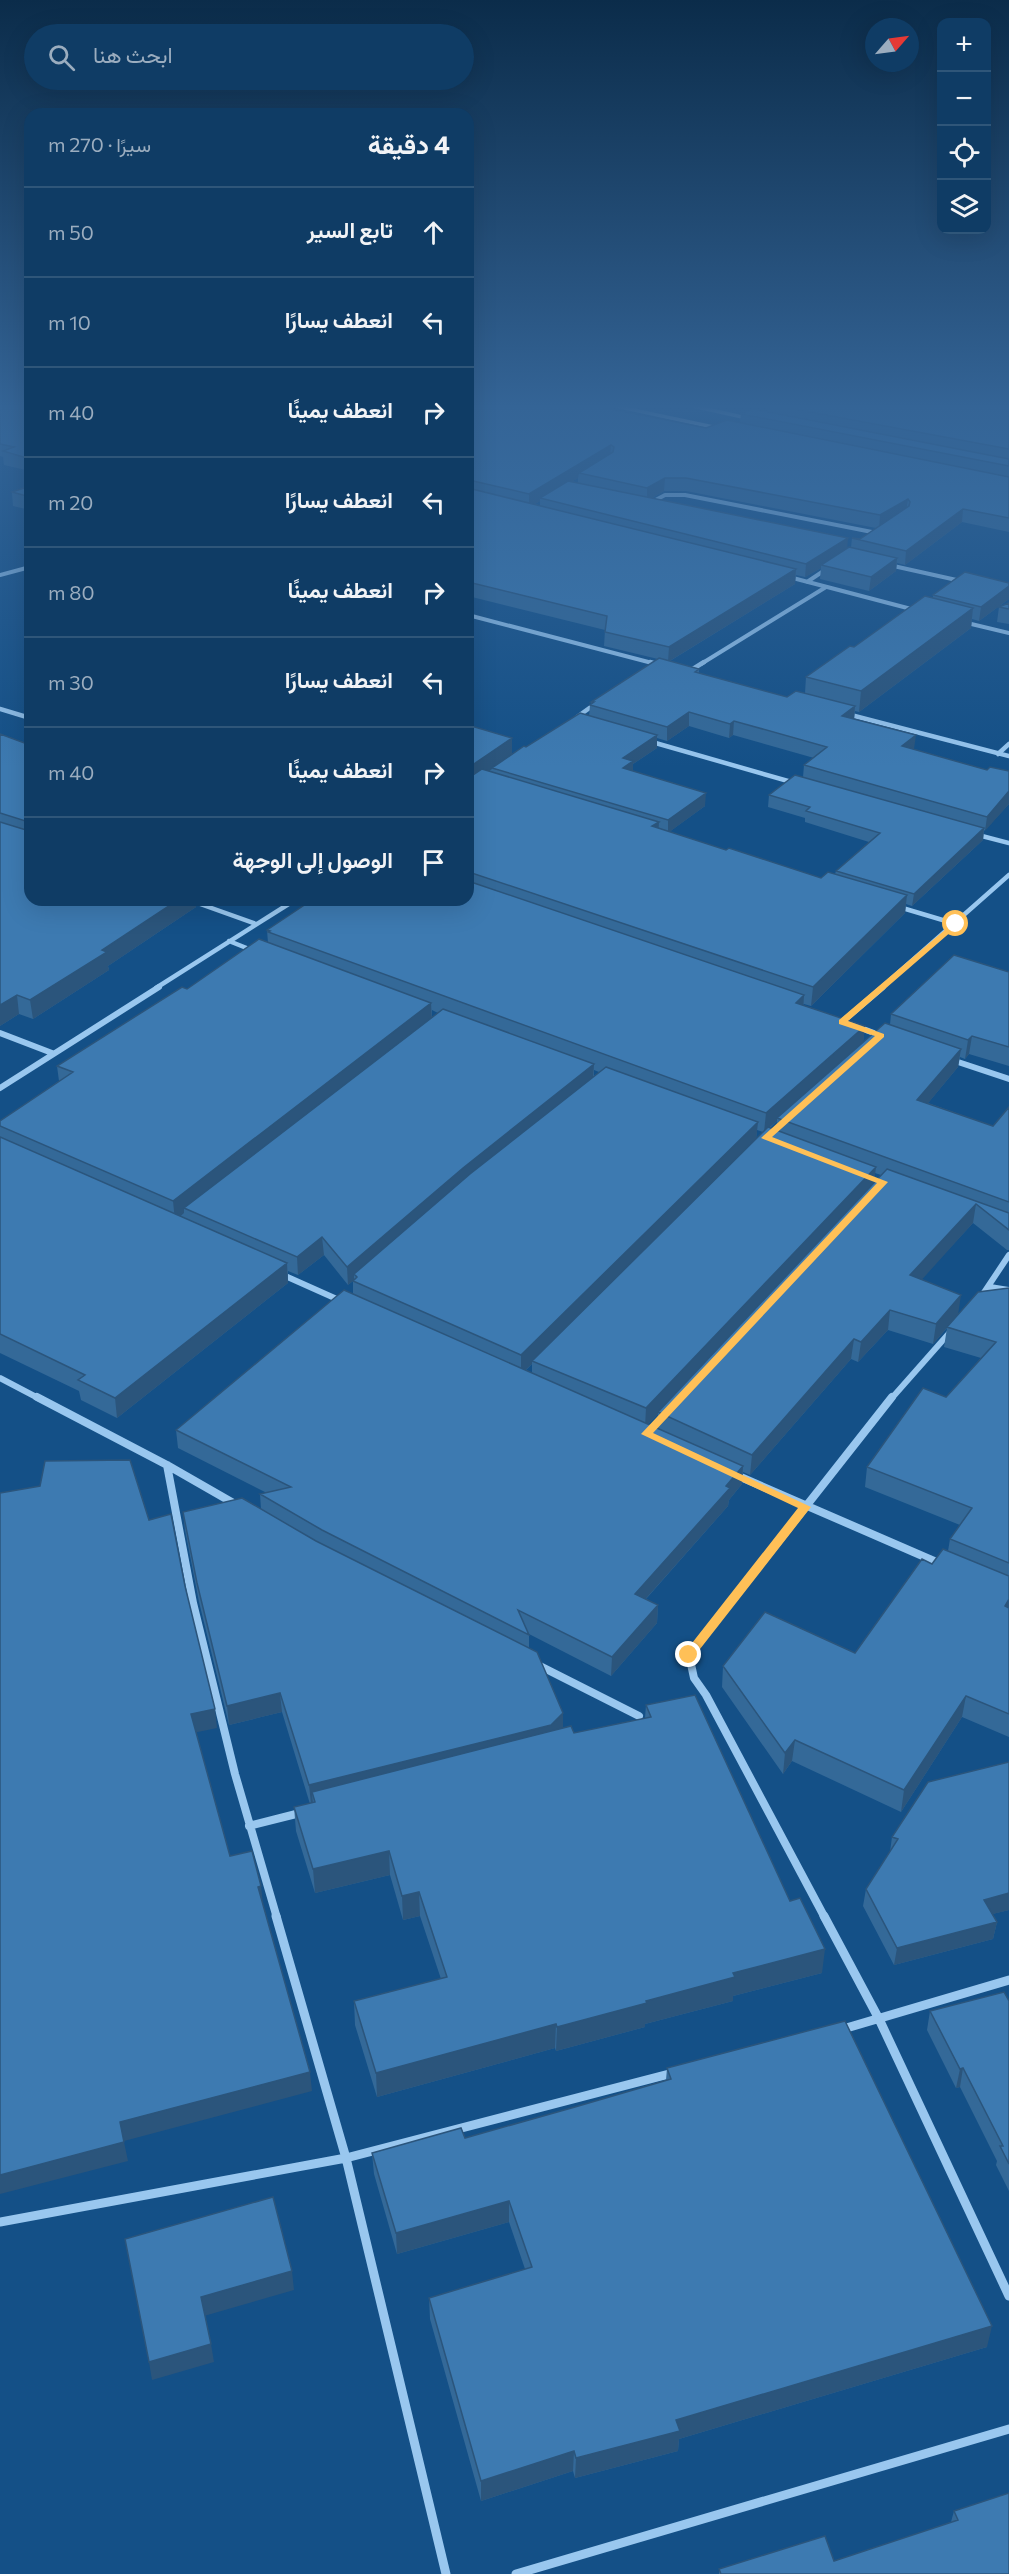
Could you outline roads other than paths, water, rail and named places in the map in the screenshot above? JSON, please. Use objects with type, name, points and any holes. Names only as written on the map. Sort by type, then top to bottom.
[{"type":"street","points":[[845,527],[879,534]]},
{"type":"street","points":[[872,539],[885,529]]},
{"type":"street","points":[[880,563],[968,582]]},
{"type":"street","points":[[807,582],[830,567]]},
{"type":"street","points":[[0,575],[24,569]]},
{"type":"street","points":[[784,576],[916,610]]},
{"type":"street","points":[[688,672],[826,587]]},
{"type":"street","points":[[474,617],[666,667]]},
{"type":"street","points":[[961,621],[1008,632]]},
{"type":"street","points":[[647,670],[656,664]]},
{"type":"street","points":[[677,669],[699,675]]},
{"type":"street","points":[[585,723],[573,719],[603,699]]},
{"type":"street","points":[[0,709],[24,716]]},
{"type":"street","points":[[839,712],[1009,756]]},
{"type":"street","points":[[651,741],[807,786]]},
{"type":"street","points":[[998,754],[1009,744]]},
{"type":"street","points":[[975,834],[1009,843]]},
{"type":"street","points":[[842,1022],[1009,875]]},
{"type":"street","points":[[889,904],[956,924]]},
{"type":"street","points":[[206,906],[256,924]]},
{"type":"street","points":[[0,1088],[285,906]]},
{"type":"street","points":[[229,941],[263,954]]},
{"type":"street","points":[[831,1018],[881,1036],[872,1044]]},
{"type":"street","points":[[0,1033],[52,1053]]},
{"type":"street","points":[[948,1058],[1009,1079]]},
{"type":"street","points":[[974,1305],[990,1287],[1009,1255]]},
{"type":"street","points":[[273,1270],[350,1304]]},
{"type":"street","points":[[990,1287],[1009,1290]]},
{"type":"street","points":[[339,1300],[347,1292]]},
{"type":"street","points":[[959,1322],[890,1400],[689,1655],[694,1678],[706,1695],[879,2019],[1009,2296]]},
{"type":"street","points":[[0,1378],[167,1464],[238,1506]]},
{"type":"street","points":[[167,1464],[193,1603],[249,1826],[346,2158],[446,2574]]},
{"type":"street","points":[[731,1473],[805,1507],[945,1565]]},
{"type":"street","points":[[526,1659],[639,1716]]},
{"type":"street","points":[[695,1699],[706,1695]]},
{"type":"street","points":[[631,1720],[651,1713]]},
{"type":"street","points":[[249,1826],[305,1812]]},
{"type":"street","points":[[833,2031],[1009,1980]]},
{"type":"street","points":[[0,2222],[346,2158],[682,2070]]},
{"type":"street","points":[[516,2574],[1009,2429]]}]
